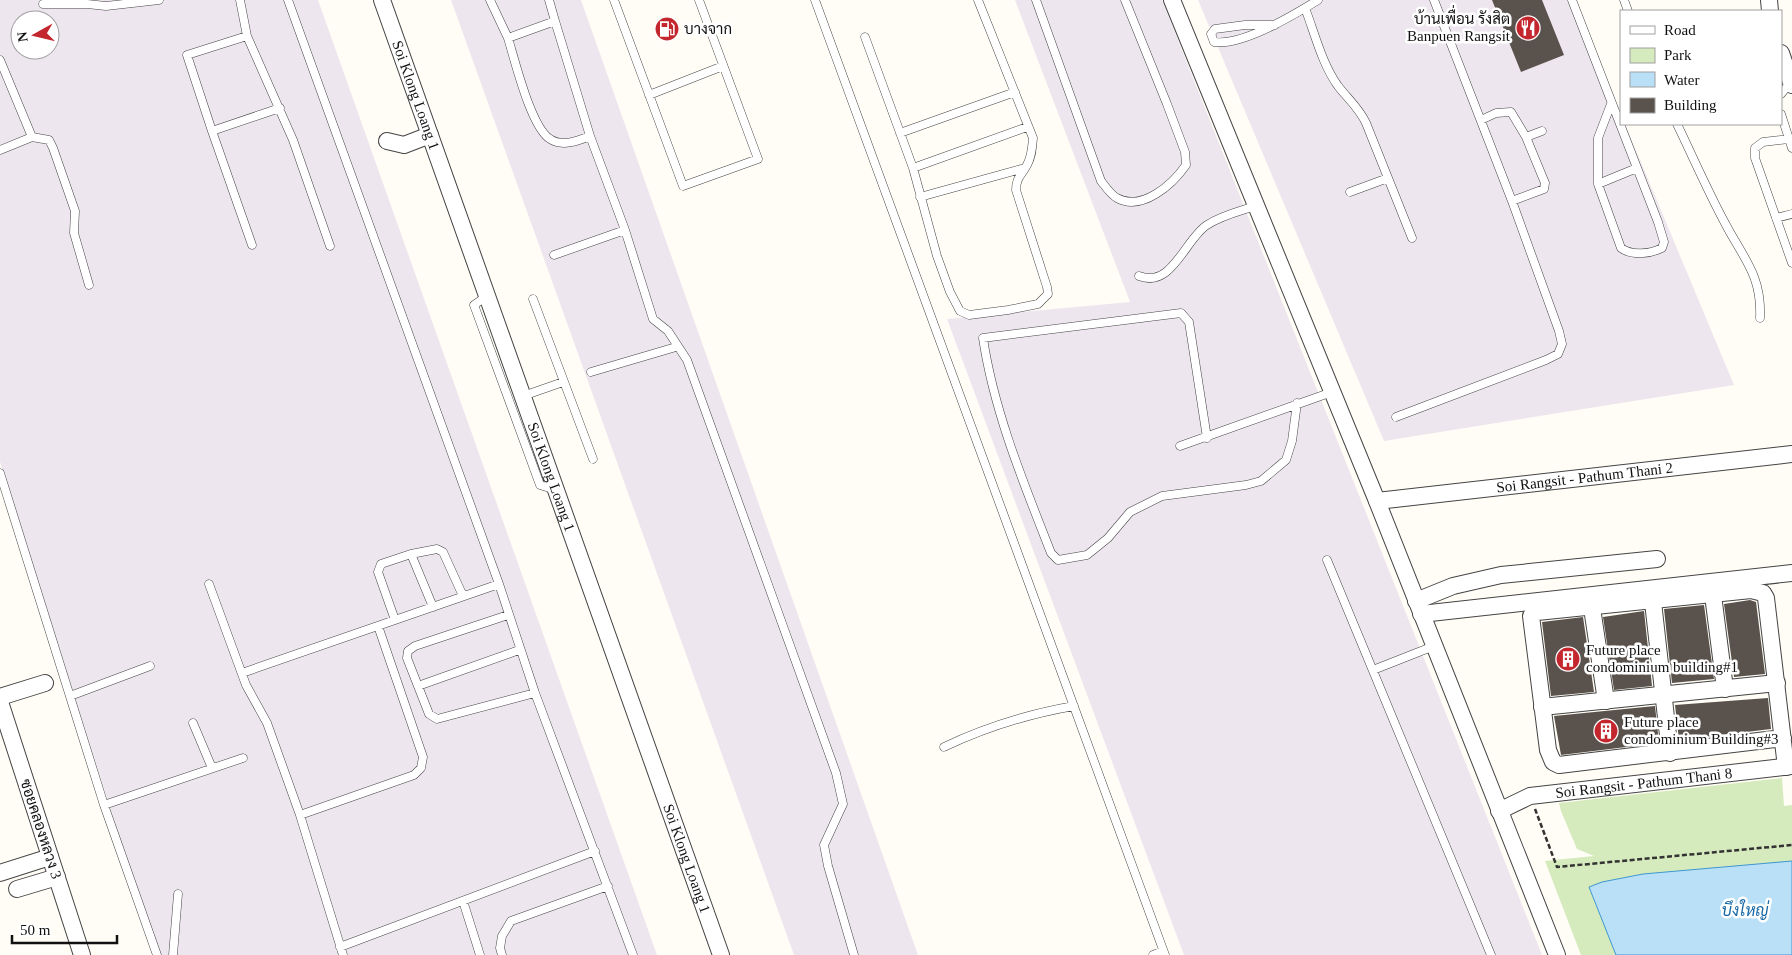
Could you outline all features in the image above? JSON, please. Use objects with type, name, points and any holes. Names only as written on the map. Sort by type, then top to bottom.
[{"type":"street","name":"Soi Klong Loang 1","points":[[382,0],[721,955]]},
{"type":"street","points":[[1172,0],[1258,205],[1377,500],[1557,955]]},
{"type":"street","points":[[1782,56],[1789,81]]},
{"type":"street","points":[[387,141],[404,145],[430,135]]},
{"type":"street","name":"Soi Rangsit - Pathum Thani 2","points":[[1377,500],[1792,454]]},
{"type":"street","points":[[1419,607],[1453,586],[1501,575],[1657,558]]},
{"type":"street","points":[[1419,607],[1792,573]]},
{"type":"street","points":[[1783,738],[1559,765],[1553,762],[1548,750],[1531,616],[1537,612],[1653,602],[1750,590],[1763,593],[1777,683],[1783,738],[1789,767]]},
{"type":"street","points":[[1713,595],[1725,689]]},
{"type":"street","points":[[1653,602],[1664,695],[1665,780]]},
{"type":"street","points":[[1592,608],[1606,701]]},
{"type":"street","points":[[0,697],[45,683]]},
{"type":"street","points":[[1542,707],[1777,683]]},
{"type":"street","name":"ซอยคลองหลวง 3","points":[[0,702],[82,955]]},
{"type":"street","name":"Soi Rangsit - Pathum Thani 8","points":[[1499,811],[1530,796],[1789,767]]},
{"type":"street","points":[[0,873],[50,858]]},
{"type":"street","points":[[17,889],[57,877]]},
{"type":"lane","points":[[44,4],[106,6],[159,0]]},
{"type":"lane","points":[[240,0],[247,36],[280,108],[330,246]]},
{"type":"lane","points":[[288,0],[498,584],[519,650],[633,955]]},
{"type":"lane","points":[[490,0],[508,38],[537,126],[550,140],[569,144],[590,136]]},
{"type":"lane","points":[[549,0],[590,136],[625,230],[653,319],[668,331],[676,347],[687,360],[836,773],[843,804],[824,845],[828,866],[854,955]]},
{"type":"lane","points":[[614,0],[683,186],[758,159],[699,0]]},
{"type":"lane","points":[[814,0],[1164,953],[1153,955]]},
{"type":"lane","points":[[865,37],[913,168],[937,256],[960,310],[968,315],[982,315],[1038,304],[1048,294],[1047,286],[1016,190],[1018,176],[1027,167],[1032,153],[1033,138],[978,0]]},
{"type":"lane","points":[[1036,0],[1101,181],[1116,198],[1130,202],[1149,198],[1176,180],[1186,165],[1184,152],[1167,104],[1125,0]]},
{"type":"lane","points":[[1275,25],[1245,25],[1215,29],[1211,34],[1214,42],[1225,44],[1275,25],[1318,0]]},
{"type":"lane","points":[[1396,417],[1558,354],[1562,344],[1512,201],[1434,0]]},
{"type":"lane","points":[[1572,0],[1663,236],[1662,248],[1655,252],[1628,254],[1621,248],[1598,184],[1598,138],[1611,104]]},
{"type":"lane","points":[[1305,8],[1327,66],[1338,86],[1359,109],[1412,238]]},
{"type":"lane","points":[[508,38],[555,21]]},
{"type":"lane","points":[[247,36],[187,56],[252,244]]},
{"type":"lane","points":[[0,60],[4,77],[32,137]]},
{"type":"lane","points":[[649,95],[723,66]]},
{"type":"lane","points":[[900,133],[1015,92]]},
{"type":"lane","points":[[212,130],[280,108]]},
{"type":"lane","points":[[1481,120],[1496,113],[1511,112],[1526,137],[1545,183],[1544,189],[1512,201]]},
{"type":"lane","points":[[1782,117],[1792,148]]},
{"type":"lane","points":[[1677,125],[1726,226],[1755,278],[1761,296],[1760,318]]},
{"type":"lane","points":[[913,168],[1028,126]]},
{"type":"lane","points":[[1526,137],[1542,131]]},
{"type":"lane","points":[[0,150],[32,137],[49,140],[75,211],[74,234],[89,285]]},
{"type":"lane","points":[[1789,140],[1763,142],[1755,148],[1754,158],[1792,263]]},
{"type":"lane","points":[[920,196],[1027,167]]},
{"type":"lane","points":[[1598,184],[1637,168]]},
{"type":"lane","points":[[1350,192],[1388,178]]},
{"type":"lane","points":[[1139,276],[1154,278],[1163,274],[1178,260],[1197,233],[1208,224],[1258,205]]},
{"type":"lane","points":[[1776,218],[1792,214]]},
{"type":"lane","points":[[554,255],[625,230]]},
{"type":"lane","points":[[487,296],[474,305],[540,485],[556,490]]},
{"type":"lane","points":[[533,299],[593,459]]},
{"type":"lane","points":[[1207,438],[1189,322],[1181,313],[983,338],[986,361],[1022,483],[1051,553],[1058,560],[1087,555],[1108,538],[1130,512],[1162,496],[1246,485],[1261,481],[1286,460],[1292,441],[1297,403]]},
{"type":"lane","points":[[591,372],[676,347]]},
{"type":"lane","points":[[523,396],[563,382]]},
{"type":"lane","points":[[1180,446],[1207,438],[1297,403],[1332,392]]},
{"type":"lane","points":[[0,473],[104,805],[157,955]]},
{"type":"lane","points":[[395,620],[378,568],[381,564],[412,554],[437,549],[443,552],[463,596]]},
{"type":"lane","points":[[412,554],[434,607]]},
{"type":"lane","points":[[1327,560],[1491,955]]},
{"type":"lane","points":[[209,584],[242,673],[267,723],[300,815],[343,955]]},
{"type":"lane","points":[[242,673],[498,584]]},
{"type":"lane","points":[[508,615],[415,646],[408,651],[407,658],[428,714],[438,719],[535,694]]},
{"type":"lane","points":[[300,815],[414,774],[421,768],[423,757],[378,626]]},
{"type":"lane","points":[[1373,670],[1434,646]]},
{"type":"lane","points":[[418,686],[519,650]]},
{"type":"lane","points":[[70,696],[150,666]]},
{"type":"lane","points":[[944,747],[978,731],[1035,713],[1074,706]]},
{"type":"lane","points":[[193,723],[212,768]]},
{"type":"lane","points":[[104,805],[243,758]]},
{"type":"lane","points":[[340,947],[595,851]]},
{"type":"lane","points":[[502,955],[500,948],[502,936],[511,921],[608,886]]},
{"type":"lane","points":[[173,955],[178,894]]},
{"type":"lane","points":[[463,901],[480,955]]},
{"type":"path","points":[[1530,796],[1557,868],[1792,845]]},
{"type":"shaded area","points":[[0,0],[318,0],[657,955],[157,955],[0,462]]},
{"type":"shaded area","points":[[451,0],[581,0],[918,955],[794,955]]},
{"type":"shaded area","points":[[1015,0],[1162,0],[1542,955],[1184,955],[947,319],[1130,302]]},
{"type":"shaded area","points":[[1198,0],[1574,0],[1620,111],[1620,125],[1625,125],[1734,385],[1384,441]]},
{"type":"green space","points":[[1782,778],[1784,806],[1792,805],[1792,955],[1581,955],[1545,861],[1594,856],[1577,849],[1559,803]]},
{"type":"water","name":"บึงใหญ่","points":[[1792,861],[1792,955],[1616,955],[1589,887],[1602,882],[1643,874]]},
{"type":"building","name":"บ้านเพื่อน รังสิต Banpuen Rangsit","points":[[1492,0],[1542,0],[1564,55],[1521,72]]},
{"type":"building","points":[[1750,600],[1756,602],[1765,674],[1734,677],[1724,604]]},
{"type":"building","points":[[1704,605],[1714,679],[1672,683],[1664,609]]},
{"type":"building","points":[[1644,611],[1652,686],[1614,690],[1603,617]]},
{"type":"building","name":"Future place condominium building#1","points":[[1583,617],[1594,692],[1551,696],[1542,622]]},
{"type":"building","points":[[1768,698],[1771,729],[1679,740],[1675,705]]},
{"type":"building","name":"Future place condominium Building#3","points":[[1655,706],[1659,743],[1561,755],[1554,716]]},
{"type":"place","name":"บ้านเพื่อน รังสิต Banpuen Rangsit","points":[[1528,28]]},
{"type":"place","name":"บางจาก","points":[[667,29]]},
{"type":"place","name":"Future place condominium building#1","points":[[1568,659]]},
{"type":"place","name":"Future place condominium Building#3","points":[[1606,731]]}]
